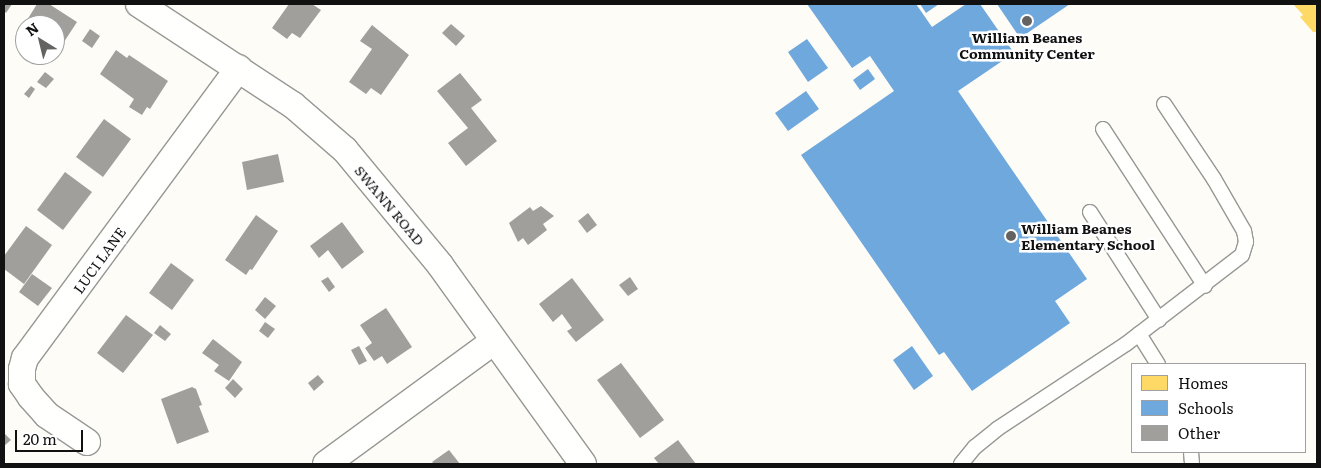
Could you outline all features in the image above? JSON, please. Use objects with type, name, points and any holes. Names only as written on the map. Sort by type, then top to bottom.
[{"type":"street","name":"SWANN ROAD","points":[[140,4],[293,105],[344,150],[440,265],[583,464]]},
{"type":"street","name":"LUCI LANE","points":[[87,442],[47,415],[31,397],[22,384],[22,369],[25,358],[239,68]]},
{"type":"street","points":[[326,464],[494,341]]},
{"type":"lane","points":[[962,464],[975,447],[997,429],[1159,320],[1235,263],[1242,255],[1246,242],[1214,179],[1164,104]]},
{"type":"lane","points":[[1103,129],[1205,286]]},
{"type":"lane","points":[[1090,212],[1159,320]]},
{"type":"lane","points":[[1139,334],[1157,363]]},
{"type":"building: Homes","points":[[1293,4],[1317,4],[1317,32],[1313,32],[1300,17],[1303,15]]},
{"type":"building: Schools","points":[[807,4],[916,4],[932,27],[966,4],[980,4],[1014,53],[958,91],[1087,279],[1055,301],[1070,323],[972,391],[944,352],[939,355],[801,155],[894,91],[870,56],[852,68]]},
{"type":"building: Schools","points":[[920,4],[939,4],[926,13]]},
{"type":"building: Schools","name":"William Beanes Community Center","points":[[997,4],[1070,4],[1020,38]]},
{"type":"building: Schools","points":[[807,39],[828,68],[808,82],[788,52]]},
{"type":"building: Schools","points":[[868,69],[875,79],[860,90],[853,80]]},
{"type":"building: Schools","points":[[806,91],[819,109],[788,131],[775,113]]},
{"type":"building: Schools","points":[[912,346],[933,376],[914,390],[893,360]]},
{"type":"building: Other","points":[[4,4],[12,4],[6,13],[4,11]]},
{"type":"building: Other","points":[[37,4],[49,4],[77,22],[65,40],[65,15],[30,15]]},
{"type":"building: Other","points":[[289,4],[312,4],[321,10],[300,38],[292,33],[287,39],[272,28]]},
{"type":"building: Other","points":[[451,24],[465,36],[456,46],[442,33]]},
{"type":"building: Other","points":[[372,25],[409,55],[381,95],[371,88],[366,94],[349,82],[372,49],[360,41]]},
{"type":"building: Other","points":[[90,29],[100,36],[92,48],[82,41]]},
{"type":"building: Other","points":[[116,50],[127,58],[129,55],[168,81],[150,109],[147,107],[142,115],[129,107],[134,99],[100,74]]},
{"type":"building: Other","points":[[45,72],[54,79],[46,88],[37,82]]},
{"type":"building: Other","points":[[460,73],[482,100],[471,108],[497,141],[466,166],[448,143],[468,128],[437,91]]},
{"type":"building: Other","points":[[31,86],[35,89],[29,98],[24,94]]},
{"type":"building: Other","points":[[104,119],[131,139],[103,177],[76,157]]},
{"type":"building: Other","points":[[278,154],[284,182],[247,190],[242,162]]},
{"type":"building: Other","points":[[65,172],[92,192],[63,230],[37,210]]},
{"type":"building: Other","points":[[541,206],[554,216],[543,224],[547,230],[528,245],[523,238],[518,242],[509,223],[530,207],[533,211]]},
{"type":"building: Other","points":[[588,213],[597,225],[587,233],[578,221]]},
{"type":"building: Other","points":[[256,215],[278,231],[252,270],[250,269],[246,275],[225,260]]},
{"type":"building: Other","points":[[342,222],[364,252],[342,269],[328,250],[319,258],[310,246]]},
{"type":"building: Other","points":[[26,226],[52,245],[24,284],[4,269],[4,256]]},
{"type":"building: Other","points":[[171,263],[194,280],[172,310],[149,293]]},
{"type":"building: Other","points":[[32,274],[52,288],[38,306],[19,292]]},
{"type":"building: Other","points":[[328,277],[335,287],[329,292],[321,281]]},
{"type":"building: Other","points":[[630,277],[638,289],[628,296],[619,285]]},
{"type":"building: Other","points":[[572,278],[604,320],[576,342],[567,331],[572,328],[562,314],[553,322],[539,304]]},
{"type":"building: Other","points":[[265,297],[276,306],[265,319],[255,310]]},
{"type":"building: Other","points":[[386,308],[412,347],[387,364],[382,356],[374,361],[365,348],[372,343],[360,325]]},
{"type":"building: Other","points":[[126,315],[153,335],[123,373],[97,353]]},
{"type":"building: Other","points":[[265,322],[275,329],[268,338],[259,331]]},
{"type":"building: Other","points":[[160,325],[171,334],[165,341],[154,333]]},
{"type":"building: Other","points":[[213,339],[242,362],[229,381],[214,371],[219,365],[202,353]]},
{"type":"building: Other","points":[[359,346],[367,361],[359,365],[351,350]]},
{"type":"building: Other","points":[[621,363],[664,420],[640,438],[597,380]]},
{"type":"building: Other","points":[[318,375],[324,382],[314,391],[308,383]]},
{"type":"building: Other","points":[[233,379],[243,389],[235,398],[225,388]]},
{"type":"building: Other","points":[[192,387],[196,389],[202,405],[199,406],[209,432],[177,444],[161,399]]},
{"type":"building: Other","points":[[4,433],[11,440],[4,446]]},
{"type":"building: Other","points":[[678,440],[696,464],[659,464],[654,458]]},
{"type":"building: Other","points":[[449,450],[460,464],[434,464],[432,462]]},
{"type":"place","name":"William Beanes Community Center","points":[[1027,21]]},
{"type":"place","name":"William Beanes Elementary School","points":[[1011,236]]}]
